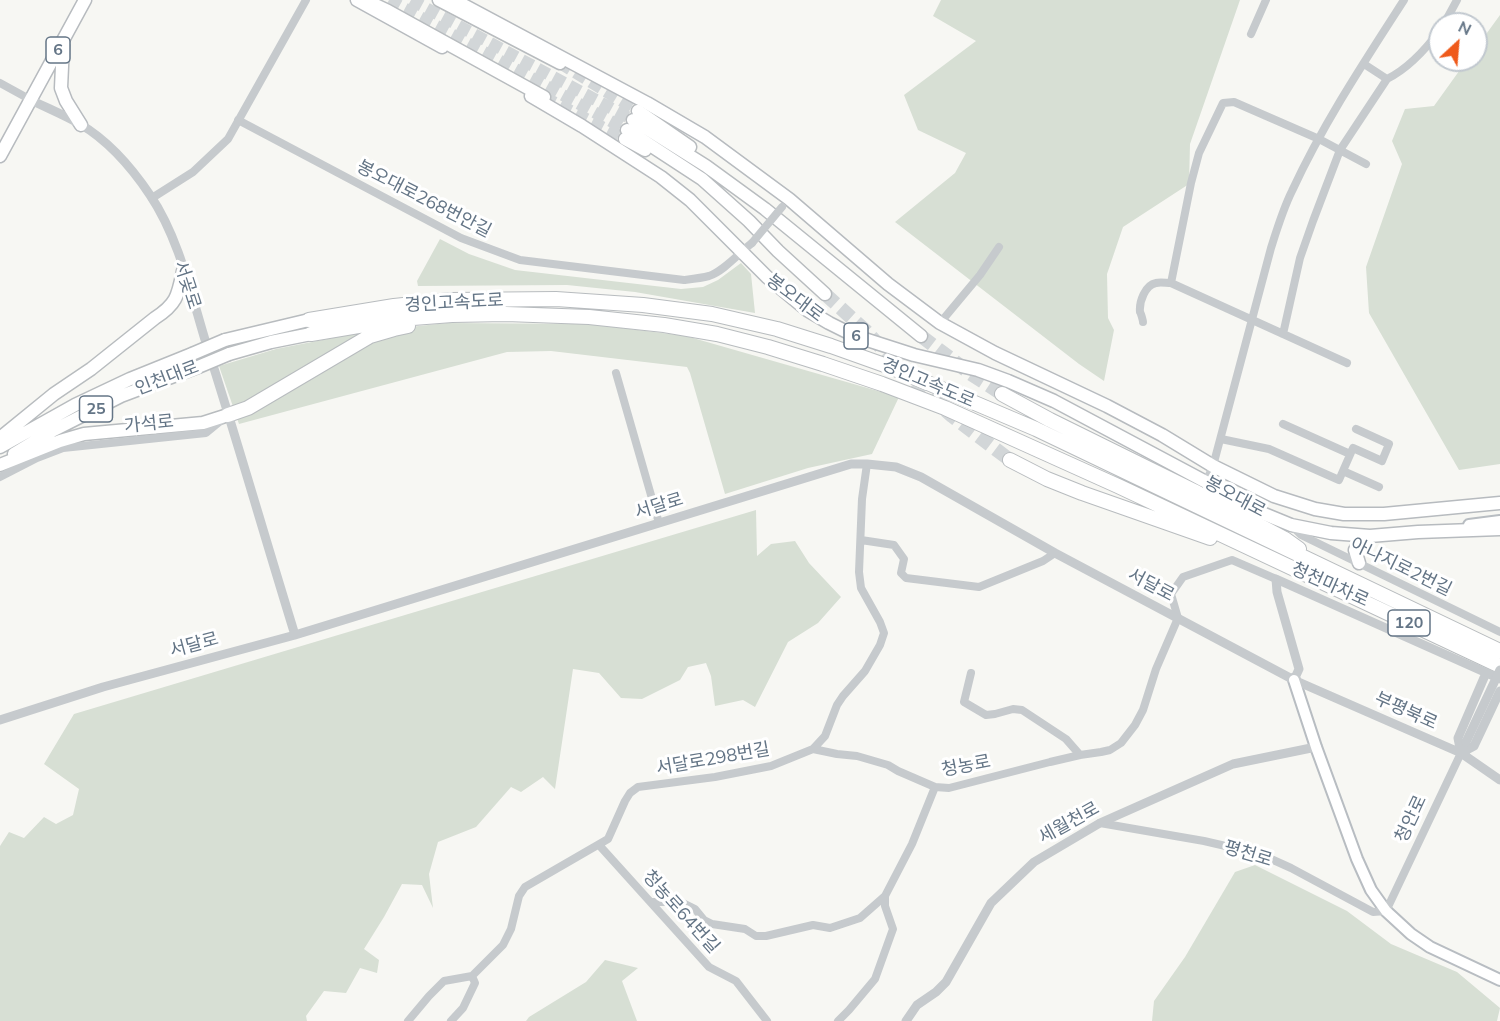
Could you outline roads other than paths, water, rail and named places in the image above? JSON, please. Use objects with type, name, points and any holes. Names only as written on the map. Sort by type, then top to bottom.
[{"type":"highway","name":"경인고속도로","points":[[310,327],[394,306],[451,300],[556,299],[643,305],[712,314],[777,329],[890,367],[1036,429],[1320,573],[1500,668]]},
{"type":"highway","points":[[228,415],[248,408],[370,336],[452,315]]},
{"type":"highway","name":"경인고속도로","points":[[310,327],[452,315],[589,317],[664,325],[717,334],[768,347],[823,363],[945,408],[1118,486],[1500,651]]},
{"type":"highway","points":[[1002,394],[1286,539],[1320,573]]},
{"type":"highway","points":[[1010,460],[1047,479],[1082,493],[1205,535],[1271,566],[1320,573]]},
{"type":"main road","name":"6","points":[[0,156],[85,0]]},
{"type":"main road","name":"봉오대로","points":[[357,0],[535,98],[661,177],[690,200],[767,277],[799,304],[855,336],[889,348],[978,370],[1008,381],[1054,401],[1252,509],[1291,525],[1332,533],[1370,536],[1500,529]]},
{"type":"main road","points":[[365,0],[388,10],[544,97]]},
{"type":"main road","points":[[439,0],[560,63]]},
{"type":"main road","name":"봉오대로","points":[[454,0],[647,103],[705,137],[785,203],[940,323],[995,353],[1107,406],[1162,435],[1213,466],[1274,496],[1315,509],[1344,514],[1383,514],[1500,503]]},
{"type":"main road","points":[[63,41],[61,88],[81,125]]},
{"type":"main road","name":"봉오대로","points":[[825,294],[702,178],[631,125],[706,166],[765,209],[921,336]]},
{"type":"main road","points":[[0,438],[54,394],[91,369],[165,312],[177,298],[183,271]]},
{"type":"main road","name":"인천대로","points":[[0,447],[75,405],[121,383],[225,340],[310,327]]},
{"type":"main road","name":"인천대로","points":[[0,464],[52,431],[121,396],[229,354],[271,342],[310,327]]},
{"type":"main road","points":[[0,464],[84,434],[203,423],[228,415]]},
{"type":"main road","name":"봉오대로","points":[[1418,532],[1500,521]]},
{"type":"main road","points":[[1359,563],[1355,550],[1359,543],[1370,536]]},
{"type":"main road","name":"평천로","points":[[1294,680],[1357,859],[1371,890],[1386,910],[1430,947],[1500,981]]},
{"type":"street","points":[[152,198],[193,172],[228,139],[306,0]]},
{"type":"street","points":[[1251,34],[1266,0]]},
{"type":"street","points":[[1206,482],[1221,439],[1281,218],[1291,193],[1319,139],[1404,0]]},
{"type":"street","points":[[1283,334],[1300,258],[1340,150],[1388,79],[1398,74],[1428,45]]},
{"type":"street","points":[[1364,64],[1388,79]]},
{"type":"street","points":[[0,83],[31,100]]},
{"type":"street","name":"서곶로","points":[[31,100],[81,125],[108,145],[152,198],[170,232],[295,635]]},
{"type":"street","points":[[1171,284],[1199,153],[1223,103],[1234,102],[1319,139],[1366,164]]},
{"type":"street","name":"봉오대로268번안길","points":[[238,120],[461,238],[520,260],[684,280],[711,276],[752,243],[785,203]]},
{"type":"street","points":[[940,323],[980,275],[999,247]]},
{"type":"street","points":[[1143,322],[1140,312],[1147,288],[1157,282],[1171,284],[1347,363]]},
{"type":"street","points":[[616,374],[659,523]]},
{"type":"street","name":"가석로","points":[[0,477],[63,448],[206,433],[228,415]]},
{"type":"street","points":[[1283,424],[1350,454]]},
{"type":"street","points":[[1221,439],[1269,449],[1339,480],[1353,448],[1382,461],[1389,444],[1356,429]]},
{"type":"street","name":"서달로","points":[[0,720],[103,687],[295,635],[851,464],[896,467],[921,477],[1055,553],[1294,680]]},
{"type":"street","points":[[813,749],[825,736],[843,696],[865,671],[884,633],[861,588],[859,572],[862,499],[867,464]]},
{"type":"street","points":[[1343,471],[1378,487]]},
{"type":"street","name":"아나지로2번길","points":[[1291,525],[1301,535],[1500,632]]},
{"type":"street","points":[[861,540],[894,545],[904,559],[901,573],[906,578],[979,587],[1043,561],[1055,553]]},
{"type":"street","points":[[1178,618],[1171,594],[1183,577],[1232,560],[1276,579]]},
{"type":"street","name":"청천마차로","points":[[1294,680],[1299,669],[1277,592],[1276,579],[1500,680]]},
{"type":"street","name":"청농로","points":[[885,896],[912,844],[935,788],[949,788],[1080,755],[1110,750],[1121,743],[1143,710],[1156,669],[1178,618]]},
{"type":"street","name":"청안로","points":[[1386,910],[1500,668]]},
{"type":"street","points":[[971,673],[964,702],[986,715],[1013,709],[1022,710],[1066,739],[1080,755]]},
{"type":"street","points":[[1486,673],[1458,738],[1461,753],[1474,746],[1500,691]]},
{"type":"street","name":"부평북로","points":[[1294,680],[1461,753],[1500,780]]},
{"type":"street","name":"세월천로","points":[[906,1021],[917,1005],[946,982],[991,903],[1034,862],[1100,823],[1233,764],[1316,747]]},
{"type":"street","points":[[813,749],[857,756],[888,765],[935,788]]},
{"type":"street","name":"서달로298번길","points":[[472,976],[503,945],[511,929],[519,896],[525,887],[608,839],[625,801],[638,787],[715,777],[771,766],[813,749]]},
{"type":"street","name":"평천로","points":[[1100,823],[1260,854],[1292,868],[1374,912],[1386,910]]},
{"type":"street","name":"청농로64번길","points":[[599,845],[709,967],[736,981],[767,1021]]},
{"type":"street","points":[[652,902],[681,902],[695,909],[704,920],[712,924],[745,929],[756,936],[766,936],[813,925],[830,928],[840,925],[860,918],[885,896]]},
{"type":"street","points":[[838,1021],[875,979],[892,929],[885,906],[885,896]]},
{"type":"street","points":[[408,1021],[444,981],[472,976],[475,983],[463,1008],[451,1021]]},
{"type":"tunnel","points":[[389,0],[627,130]]},
{"type":"tunnel","points":[[411,0],[633,120]]},
{"type":"tunnel","points":[[560,63],[638,111]]},
{"type":"tunnel","points":[[544,97],[625,139]]},
{"type":"tunnel","points":[[825,294],[866,331],[905,374],[952,416],[1010,460]]},
{"type":"tunnel","points":[[921,336],[1002,394]]}]
